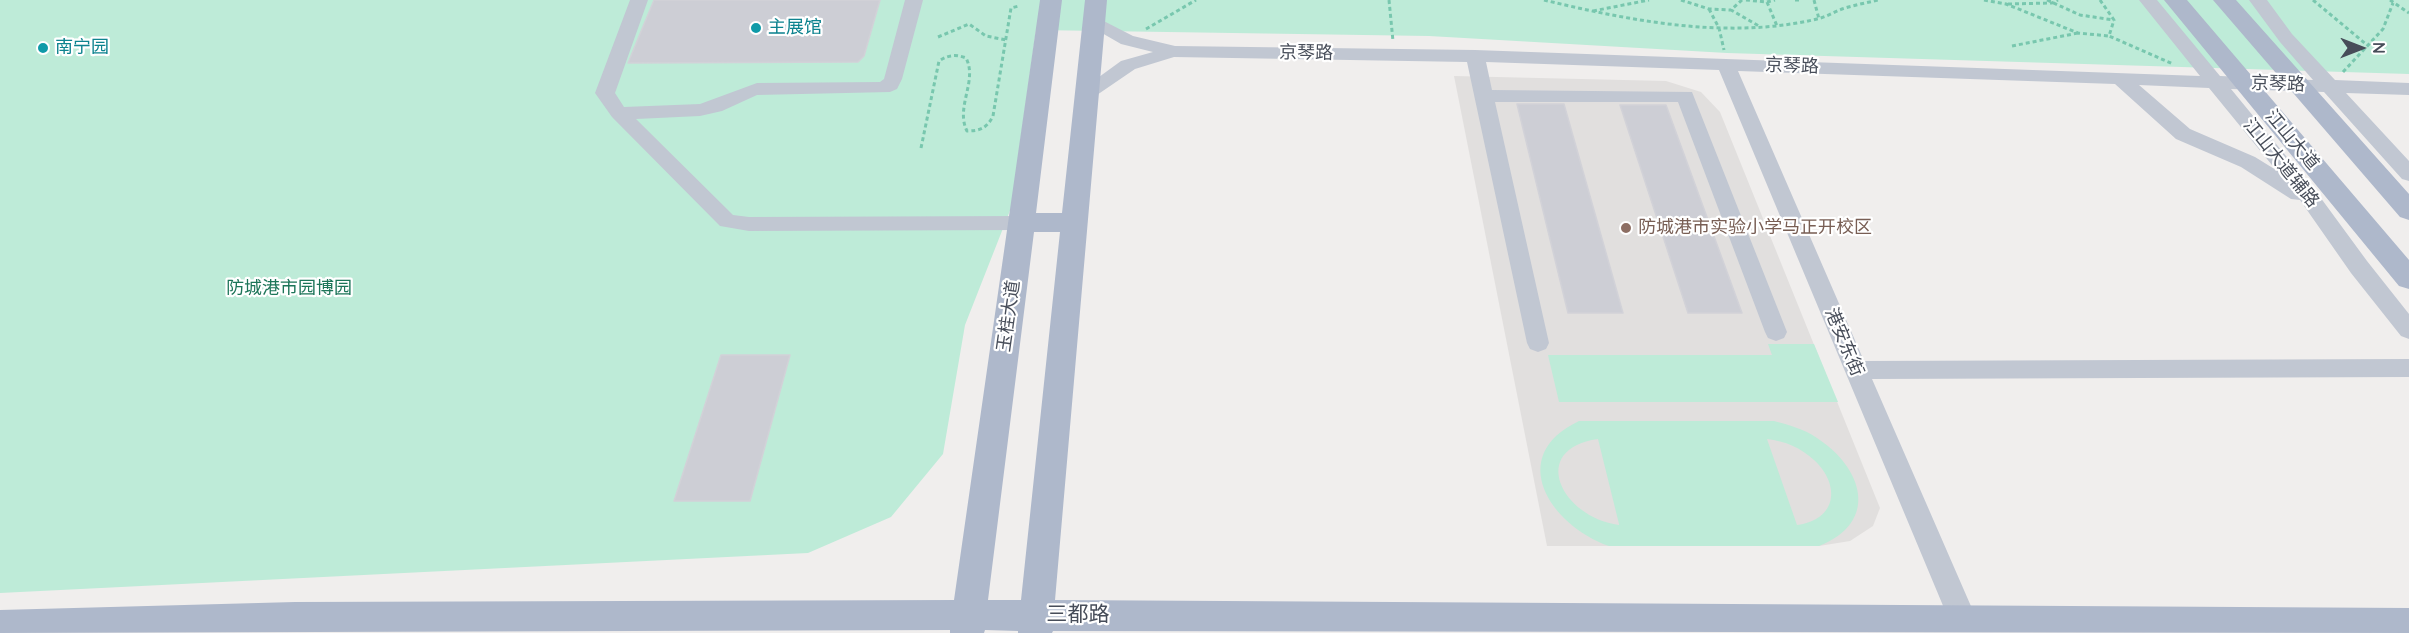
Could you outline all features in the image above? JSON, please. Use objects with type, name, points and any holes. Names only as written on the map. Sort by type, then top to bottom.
[{"type":"main road","name":"玉桂大道","points":[[968,624],[1051,0]]},
{"type":"main road","name":"江山大道","points":[[2175,0],[2403,273]]},
{"type":"main road","points":[[2224,0],[2409,211]]},
{"type":"main road","points":[[1036,624],[1095,11]]},
{"type":"main road","points":[[1022,223],[1074,222]]},
{"type":"main road","name":"三都路","points":[[0,625],[295,617],[381,625],[1963,620],[2409,623]]},
{"type":"street","points":[[639,0],[605,93],[620,113],[727,221],[749,224],[1022,223]]},
{"type":"street","points":[[620,113],[708,109],[729,101],[739,93],[756,89],[883,88],[890,85],[893,79],[914,0]]},
{"type":"street","name":"江山大道辅路","points":[[2148,0],[2316,206],[2359,267],[2409,330]]},
{"type":"street","points":[[2258,0],[2286,38],[2409,174]]},
{"type":"street","points":[[1095,11],[1127,40],[1175,52]]},
{"type":"street","points":[[1087,93],[1128,65],[1175,52]]},
{"type":"street","name":"京琴路","points":[[1175,52],[1475,56],[2409,89]]},
{"type":"street","points":[[1475,56],[1538,343]]},
{"type":"street","name":"港安东街","points":[[1726,64],[1963,620]]},
{"type":"street","points":[[2119,78],[2183,134],[2248,162],[2316,206],[2403,273]]},
{"type":"street","points":[[1484,96],[1685,96],[1776,332]]},
{"type":"street","points":[[1856,370],[2409,368]]},
{"type":"street","points":[[228,633],[295,617]]},
{"type":"path","points":[[1127,40],[1196,0]]},
{"type":"path","points":[[1389,0],[1394,55]]},
{"type":"path","points":[[1544,0],[1591,12],[1662,24],[1719,28],[1778,26],[1819,18],[1878,0]]},
{"type":"path","points":[[1591,12],[1648,0]]},
{"type":"path","points":[[1681,0],[1709,9],[1731,10],[1759,27]]},
{"type":"path","points":[[1731,10],[1744,0],[1767,2],[1775,0]]},
{"type":"path","points":[[1795,0],[1800,0]]},
{"type":"path","points":[[1814,0],[1819,18]]},
{"type":"path","points":[[1984,0],[2006,4],[2052,3],[2058,0]]},
{"type":"path","points":[[2047,0],[2080,15],[2114,20]]},
{"type":"path","points":[[2100,0],[2114,20]]},
{"type":"path","points":[[2313,0],[2367,45]]},
{"type":"path","points":[[1767,2],[1778,26]]},
{"type":"path","points":[[2330,86],[2383,29],[2392,2],[2409,13]]},
{"type":"path","points":[[2006,4],[2078,33],[2109,36],[2215,82]]},
{"type":"path","points":[[921,148],[939,61],[945,57],[955,55],[964,57],[969,62],[971,70],[961,116],[962,125],[967,131],[979,131],[988,126],[993,116],[1011,9],[1018,6]]},
{"type":"path","points":[[1709,9],[1719,28],[1726,64]]},
{"type":"path","points":[[2109,36],[2114,20]]},
{"type":"path","points":[[938,37],[969,24],[976,33],[991,40],[1006,40]]},
{"type":"path","points":[[2012,46],[2078,33]]},
{"type":"shaded area","name":"防城港市实验小学马正开校区","points":[[1454,76],[1666,81],[1701,92],[1720,112],[1880,508],[1873,526],[1850,541],[1819,546],[1547,546]]},
{"type":"green space","name":"防城港市园博园","points":[[0,0],[2409,0],[2409,74],[1727,53],[1429,36],[1036,30],[1011,208],[965,325],[943,454],[891,517],[808,553],[0,593]]},
{"type":"green space","points":[[1768,344],[1814,344],[1838,402],[1559,402],[1548,355],[1772,355]]},
{"type":"green space","points":[[1579,421],[1774,421],[1807,432],[1833,450],[1854,479],[1858,494],[1857,509],[1851,523],[1838,536],[1819,546],[1609,546],[1569,523],[1554,506],[1544,489],[1540,470],[1544,452],[1557,436]],"holes":[[[1598,439],[1619,524],[1619,525],[1581,510],[1568,497],[1560,483],[1559,468],[1564,456],[1576,445]],[[1767,439],[1780,441],[1798,449],[1814,460],[1823,470],[1831,490],[1831,500],[1827,509],[1820,516],[1810,522],[1797,525]]]},
{"type":"building","name":"主展馆","points":[[654,0],[880,0],[864,56],[858,62],[628,63]]},
{"type":"building","points":[[1517,104],[1564,104],[1623,313],[1568,313]]},
{"type":"building","points":[[1620,105],[1666,105],[1742,313],[1688,313]]},
{"type":"building","points":[[721,355],[790,355],[750,501],[674,501]]},
{"type":"place","name":"主展馆","points":[[756,28]]},
{"type":"place","name":"南宁园","points":[[43,48]]},
{"type":"place","name":"防城港市实验小学马正开校区","points":[[1626,228]]}]
